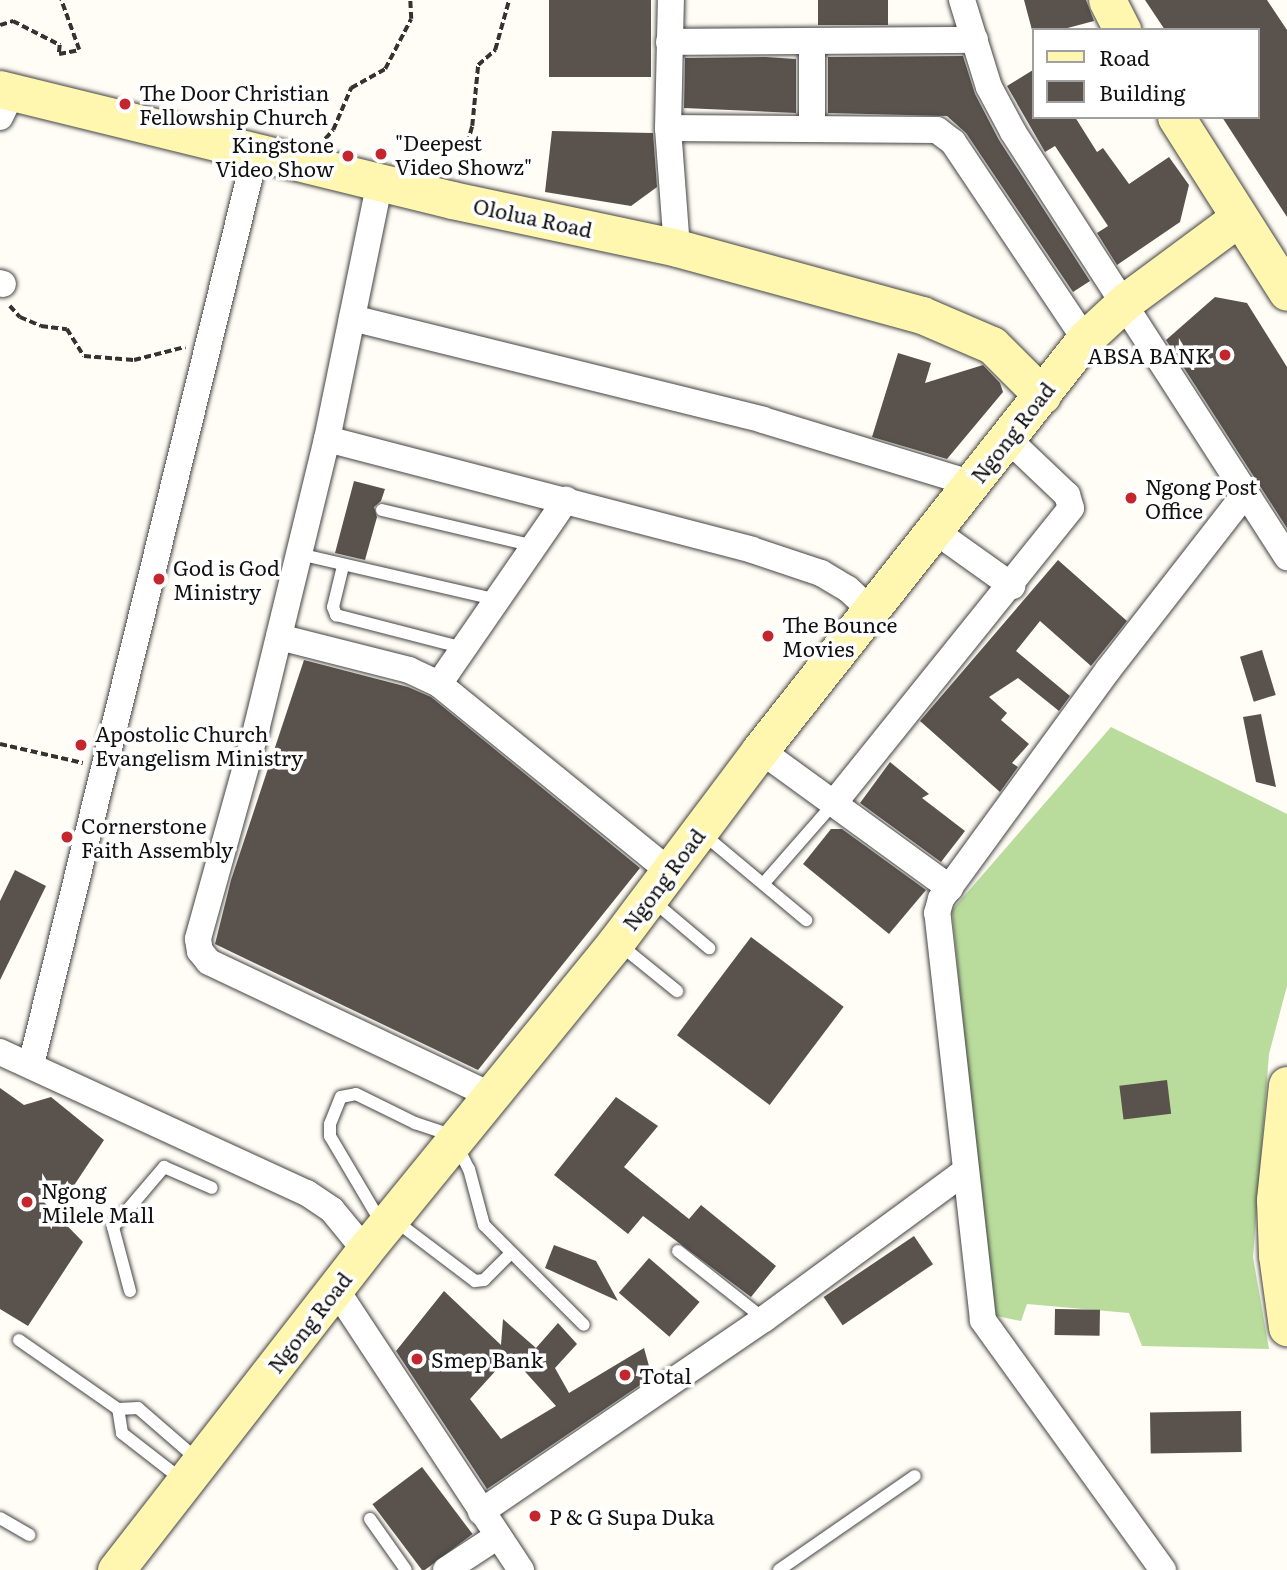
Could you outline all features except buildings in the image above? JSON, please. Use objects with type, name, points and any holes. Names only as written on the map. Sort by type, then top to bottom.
[{"type":"main road","points":[[1107,0],[1121,28]]},
{"type":"main road","name":"Ololua Road","points":[[4,100],[256,151],[452,200],[677,248],[959,328],[992,345],[1042,395]]},
{"type":"main road","points":[[1177,119],[1287,292]]},
{"type":"main road","name":"Ngong Road","points":[[120,1568],[192,1471],[380,1232],[616,942],[760,750],[1085,339],[1126,301],[1238,218]]},
{"type":"main road","points":[[1287,1085],[1275,1200],[1277,1255],[1287,1326]]},
{"type":"street","points":[[671,0],[668,128],[677,248]]},
{"type":"street","points":[[962,0],[989,87],[1013,132],[1126,301],[1287,557]]},
{"type":"street","points":[[669,42],[975,40]]},
{"type":"street","points":[[812,43],[812,129]]},
{"type":"street","points":[[668,128],[926,130],[946,135],[1085,339]]},
{"type":"street","points":[[31,1065],[256,151]]},
{"type":"street","points":[[380,181],[327,439],[279,637],[198,939],[200,951],[209,962],[491,1095]]},
{"type":"street","points":[[352,318],[763,421],[971,483]]},
{"type":"street","points":[[834,803],[1012,586],[1071,508],[1067,495],[1007,438]]},
{"type":"street","points":[[327,439],[751,550],[821,573],[848,589],[872,611]]},
{"type":"street","points":[[1163,1570],[983,1320],[964,1172],[937,913],[950,888],[1116,659],[1245,494]]},
{"type":"street","points":[[439,684],[494,599],[566,500]]},
{"type":"street","points":[[935,531],[1012,586]]},
{"type":"street","points":[[279,637],[409,670],[439,684],[659,884]]},
{"type":"street","points":[[760,750],[950,888]]},
{"type":"street","points":[[0,1052],[307,1194],[332,1210],[380,1232]]},
{"type":"street","points":[[481,1512],[764,1319],[964,1172]]},
{"type":"street","points":[[335,1289],[521,1570]]},
{"type":"street","points":[[446,1570],[498,1536]]},
{"type":"lane","points":[[382,510],[534,546]]},
{"type":"lane","points":[[299,554],[494,599]]},
{"type":"lane","points":[[343,566],[333,607],[336,615],[464,648]]},
{"type":"lane","points":[[764,883],[834,803]]},
{"type":"lane","points":[[699,831],[806,920]]},
{"type":"lane","points":[[659,884],[709,948]]},
{"type":"lane","points":[[616,942],[677,991]]},
{"type":"lane","points":[[511,1253],[484,1280],[475,1281],[380,1232],[330,1136],[330,1124],[341,1097],[356,1094],[415,1123],[456,1139],[469,1169],[484,1225],[584,1325]]},
{"type":"lane","points":[[130,1291],[113,1227],[164,1167],[212,1188]]},
{"type":"lane","points":[[678,1251],[764,1319]]},
{"type":"lane","points":[[19,1340],[118,1409],[138,1408],[192,1471]]},
{"type":"lane","points":[[118,1409],[122,1433],[192,1471]]},
{"type":"lane","points":[[779,1570],[915,1476]]},
{"type":"lane","points":[[0,1518],[29,1535]]},
{"type":"lane","points":[[370,1519],[406,1570]]},
{"type":"path","points":[[0,25],[13,21],[60,45],[58,54],[79,50],[61,0]]},
{"type":"path","points":[[301,163],[333,130],[351,88],[385,69],[411,19],[410,0]]},
{"type":"path","points":[[452,200],[472,127],[478,65],[495,50],[509,0]]},
{"type":"path","points":[[4,290],[20,317],[41,326],[67,329],[84,356],[134,360],[188,346],[208,347]]},
{"type":"path","points":[[0,744],[94,764],[106,758]]},
{"type":"green space","points":[[1111,727],[1287,814],[1287,986],[1269,1054],[1253,1257],[1269,1349],[1142,1346],[1129,1313],[1027,1304],[1021,1321],[992,1315],[952,910]]},
{"type":"place","name":"The Door Christian Fellowship Church","points":[[125,104]]},
{"type":"place","name":"\"Deepest Video Showz\"","points":[[381,154]]},
{"type":"place","name":"Kingstone Video Show","points":[[348,156]]},
{"type":"place","name":"ABSA BANK","points":[[1225,355]]},
{"type":"place","name":"Ngong Post Office","points":[[1131,498]]},
{"type":"place","name":"God is God Ministry","points":[[159,579]]},
{"type":"place","name":"The Bounce Movies","points":[[768,636]]},
{"type":"place","name":"Apostolic Church Evangelism Ministry","points":[[81,745]]},
{"type":"place","name":"Cornerstone Faith Assembly","points":[[67,837]]},
{"type":"place","name":"Ngong Milele Mall","points":[[27,1202]]},
{"type":"place","name":"Smep Bank","points":[[417,1359]]},
{"type":"place","name":"Total","points":[[625,1375]]},
{"type":"place","name":"P & G Supa Duka","points":[[535,1516]]}]
